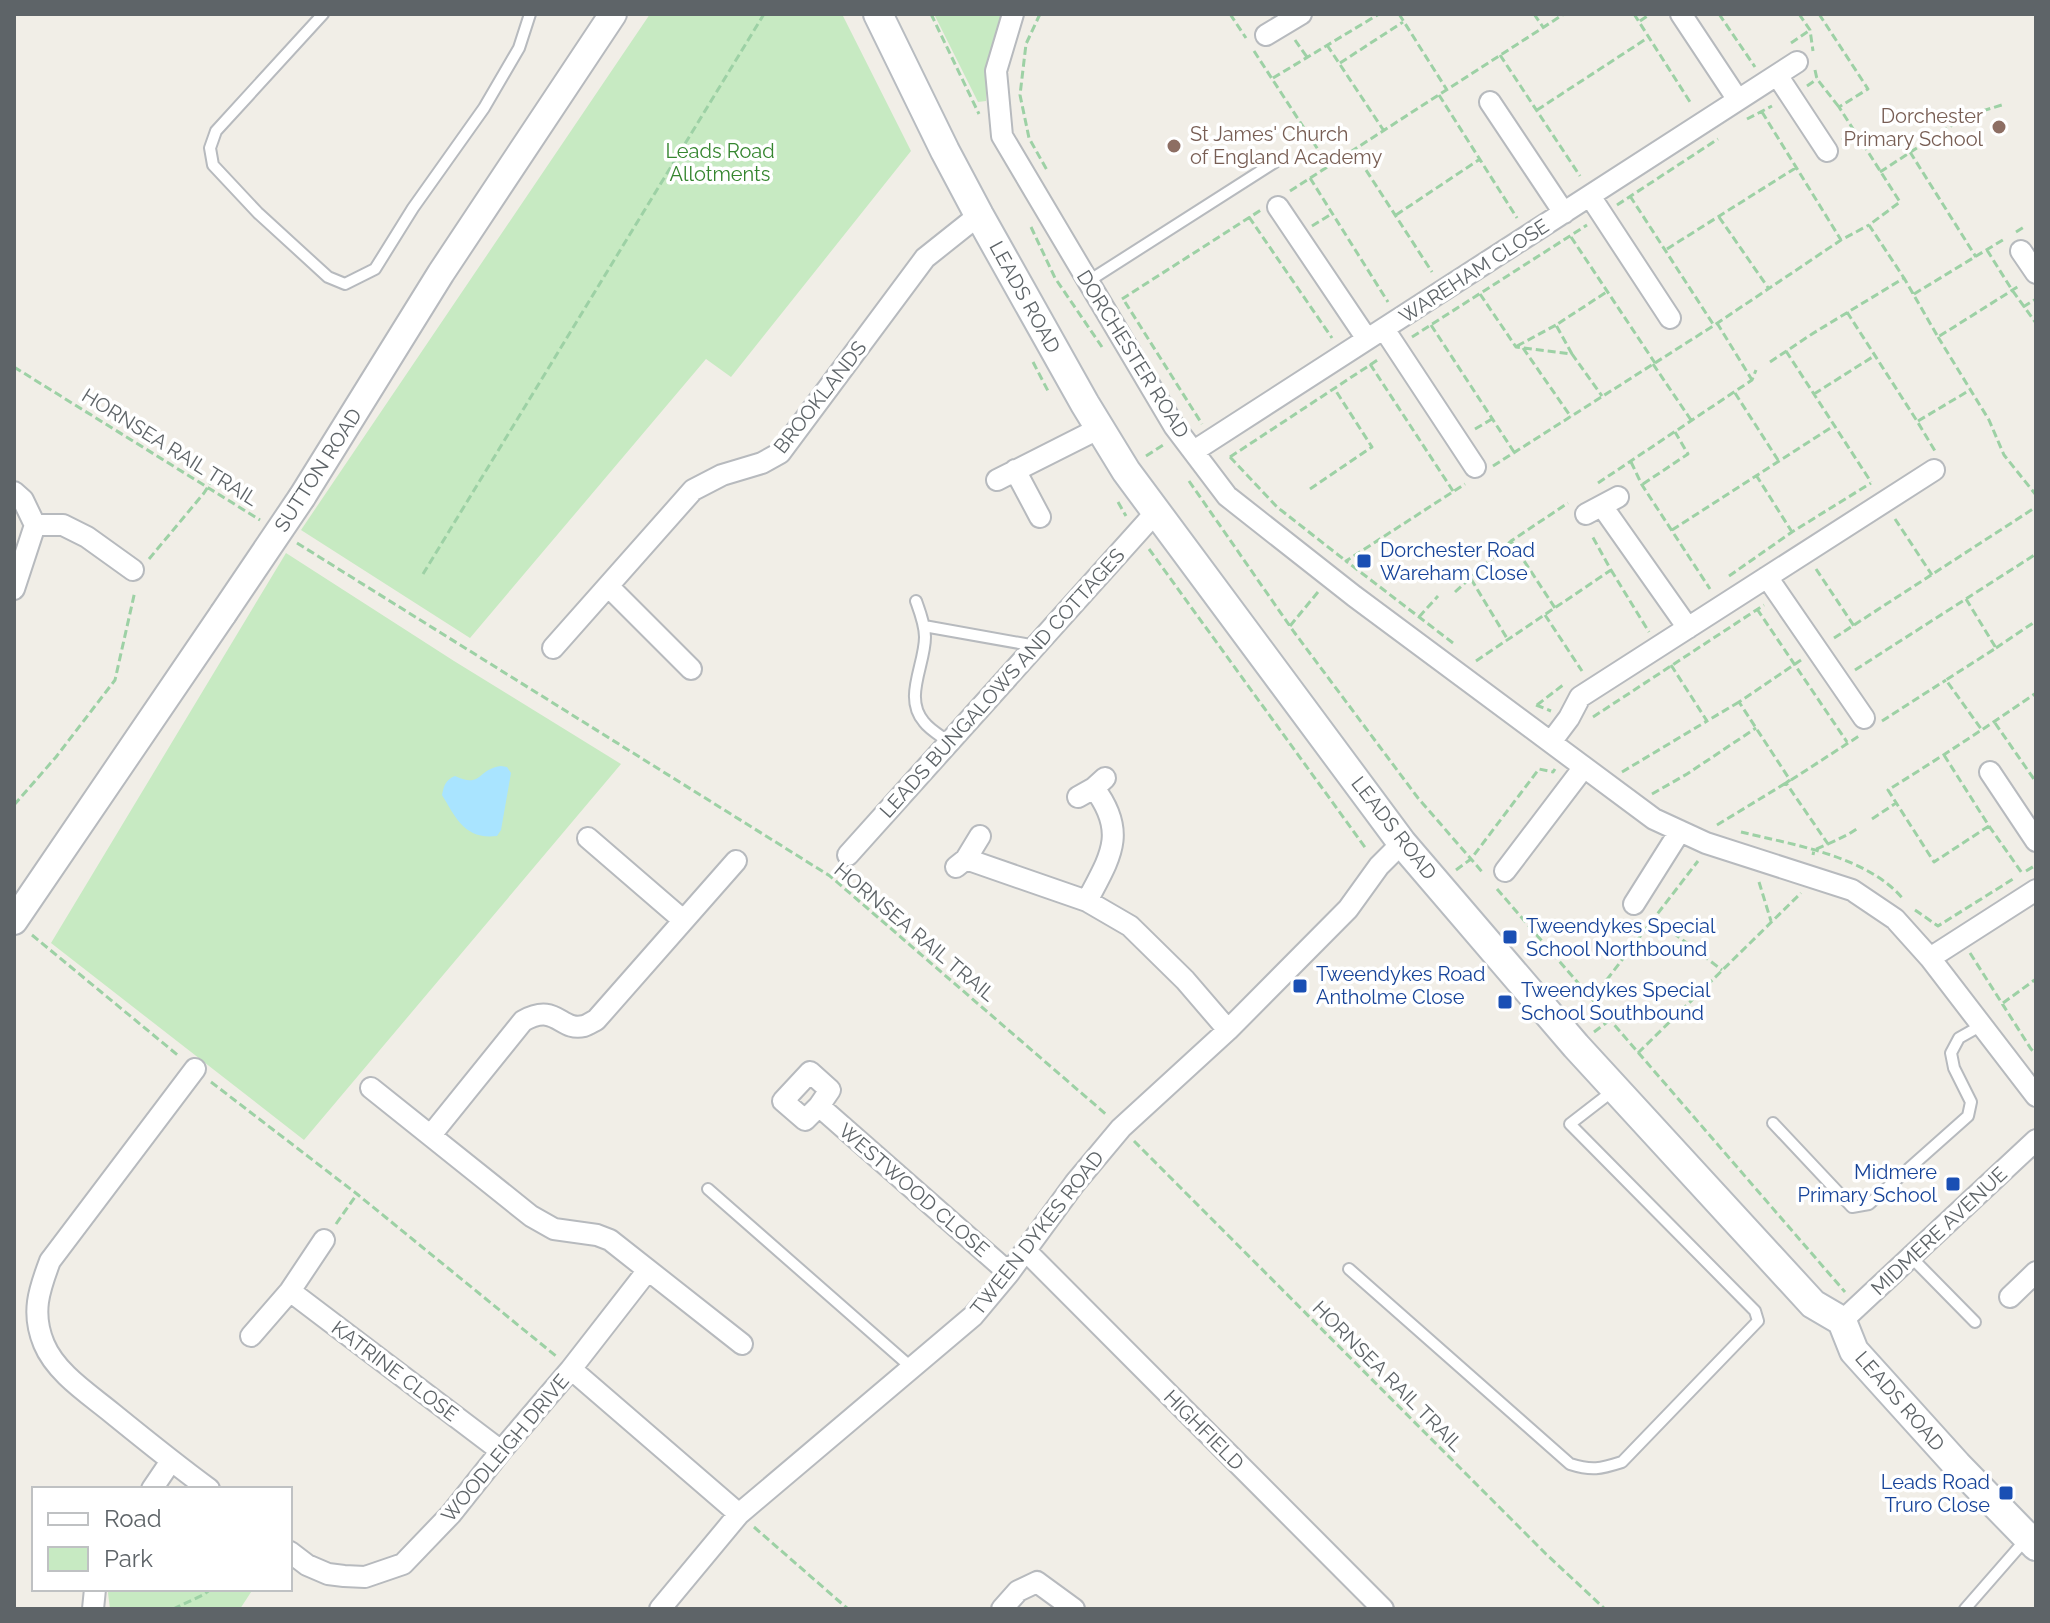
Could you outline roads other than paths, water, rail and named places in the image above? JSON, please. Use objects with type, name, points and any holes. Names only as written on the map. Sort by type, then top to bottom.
[{"type":"main road","name":"LEADS ROAD","points":[[878,14],[979,215],[1126,471],[1402,843],[1616,1089],[1813,1304],[1850,1314],[1854,1351],[1957,1465],[2033,1537]]},
{"type":"street","name":"SUTTON ROAD","points":[[14,921],[302,497],[441,273],[613,14]]},
{"type":"street","name":"DORCHESTER ROAD","points":[[1013,14],[996,71],[1002,136],[1095,277],[1104,311],[1174,426],[1227,496],[1330,577],[1654,819],[1706,843],[1852,890],[1895,919],[1930,958],[2036,1096]]},
{"type":"street","points":[[1266,35],[1301,14]]},
{"type":"street","points":[[1681,14],[1732,93]]},
{"type":"street","name":"WAREHAM CLOSE","points":[[1194,451],[1590,196],[1732,93],[1777,75],[1797,62]]},
{"type":"street","points":[[1777,75],[1827,151]]},
{"type":"street","name":"WAREHAM CLOSE","points":[[1490,102],[1564,213]]},
{"type":"street","points":[[1590,196],[1670,318]]},
{"type":"street","name":"WAREHAM CLOSE","points":[[1275,203],[1376,334],[1396,347],[1478,470]]},
{"type":"street","name":"BROOKLANDS","points":[[553,648],[693,490],[722,475],[762,463],[780,453],[925,258],[979,215]]},
{"type":"street","points":[[2021,251],[2030,278]]},
{"type":"street","points":[[1040,517],[1006,475],[1100,428]]},
{"type":"street","points":[[1551,742],[1580,697],[1936,464]]},
{"type":"street","points":[[14,492],[23,500],[35,525],[16,586]]},
{"type":"street","points":[[1604,510],[1688,628]]},
{"type":"street","name":"LEADS BUNGALOWS AND COTTAGES","points":[[848,855],[1156,512]]},
{"type":"street","points":[[35,525],[63,525],[87,537],[139,572]]},
{"type":"street","points":[[1767,577],[1864,718]]},
{"type":"street","points":[[608,586],[691,669]]},
{"type":"street","points":[[1505,871],[1576,762]]},
{"type":"street","points":[[1990,772],[2036,841]]},
{"type":"street","points":[[1087,901],[1107,864],[1114,839],[1107,806],[1092,788]]},
{"type":"street","points":[[1634,904],[1680,831]]},
{"type":"street","points":[[980,836],[961,863],[1087,901],[1130,926],[1185,980],[1228,1030]]},
{"type":"street","points":[[588,838],[683,920]]},
{"type":"street","name":"TWEEN DYKES ROAD","points":[[660,1609],[739,1514],[973,1316],[1121,1128],[1228,1030],[1348,909],[1379,866],[1402,843]]},
{"type":"street","points":[[431,1135],[523,1021],[537,1013],[554,1016],[572,1026],[583,1026],[596,1020],[736,861]]},
{"type":"street","points":[[1930,958],[2036,890]]},
{"type":"street","points":[[195,1069],[50,1261],[38,1290],[37,1315],[44,1345],[64,1374],[206,1487]]},
{"type":"street","points":[[371,1088],[531,1216],[554,1229],[597,1235],[610,1240],[742,1344]]},
{"type":"street","name":"WESTWOOD CLOSE","points":[[819,1106],[1009,1273]]},
{"type":"street","name":"MIDMERE AVENUE","points":[[1850,1314],[2036,1140]]},
{"type":"street","points":[[251,1336],[290,1291],[324,1240]]},
{"type":"street","name":"HIGHFIELD","points":[[1026,1251],[1383,1609]]},
{"type":"street","points":[[571,1369],[648,1270]]},
{"type":"street","points":[[2010,1297],[2036,1272]]},
{"type":"street","name":"KATRINE CLOSE","points":[[290,1291],[501,1451]]},
{"type":"street","name":"WOODLEIGH DRIVE","points":[[292,1554],[307,1565],[328,1574],[344,1576],[365,1577],[403,1564],[451,1514],[571,1369],[739,1514]]},
{"type":"street","points":[[153,1487],[171,1461]]},
{"type":"street","points":[[1002,1609],[1018,1591],[1037,1582],[1074,1609]]},
{"type":"lane","points":[[323,14],[216,131],[210,148],[213,165],[229,185],[328,277],[345,284],[375,269],[413,208],[484,108],[519,48],[530,14]]},
{"type":"lane","points":[[1095,277],[1275,162]]},
{"type":"lane","points":[[916,601],[925,640],[915,706],[924,723],[949,742]]},
{"type":"lane","points":[[924,626],[1036,646]]},
{"type":"lane","points":[[1773,1123],[1852,1207],[1869,1204],[1968,1116],[1971,1102],[1954,1068],[1951,1053],[1959,1038],[1982,1025]]},
{"type":"lane","points":[[1349,1269],[1570,1464],[1602,1469],[1622,1462],[1758,1321],[1755,1311],[1570,1124],[1616,1089]]},
{"type":"lane","points":[[708,1189],[912,1368]]},
{"type":"lane","points":[[1911,1257],[1975,1322]]},
{"type":"lane","points":[[1965,1609],[2033,1537]]},
{"type":"water","points":[[501,766],[507,767],[511,773],[501,830],[497,836],[477,835],[463,826],[452,812],[442,795],[444,786],[455,776],[475,779]]},
{"type":"place","name":"Dorchester Primary School","points":[[1999,127]]},
{"type":"place","name":"St James' Church of England Academy","points":[[1174,146]]},
{"type":"place","name":"Dorchester Road Wareham Close","points":[[1364,561]]},
{"type":"place","name":"Tweendykes Special School Northbound","points":[[1510,937]]},
{"type":"place","name":"Tweendykes Road Antholme Close","points":[[1300,986]]},
{"type":"place","name":"Tweendykes Special School Southbound","points":[[1505,1002]]},
{"type":"place","name":"Midmere Primary School","points":[[1953,1184]]},
{"type":"place","name":"Leads Road Truro Close","points":[[2006,1493]]},
{"type":"park label","name":"Leads Road Allotments","points":[[720,162]]}]
